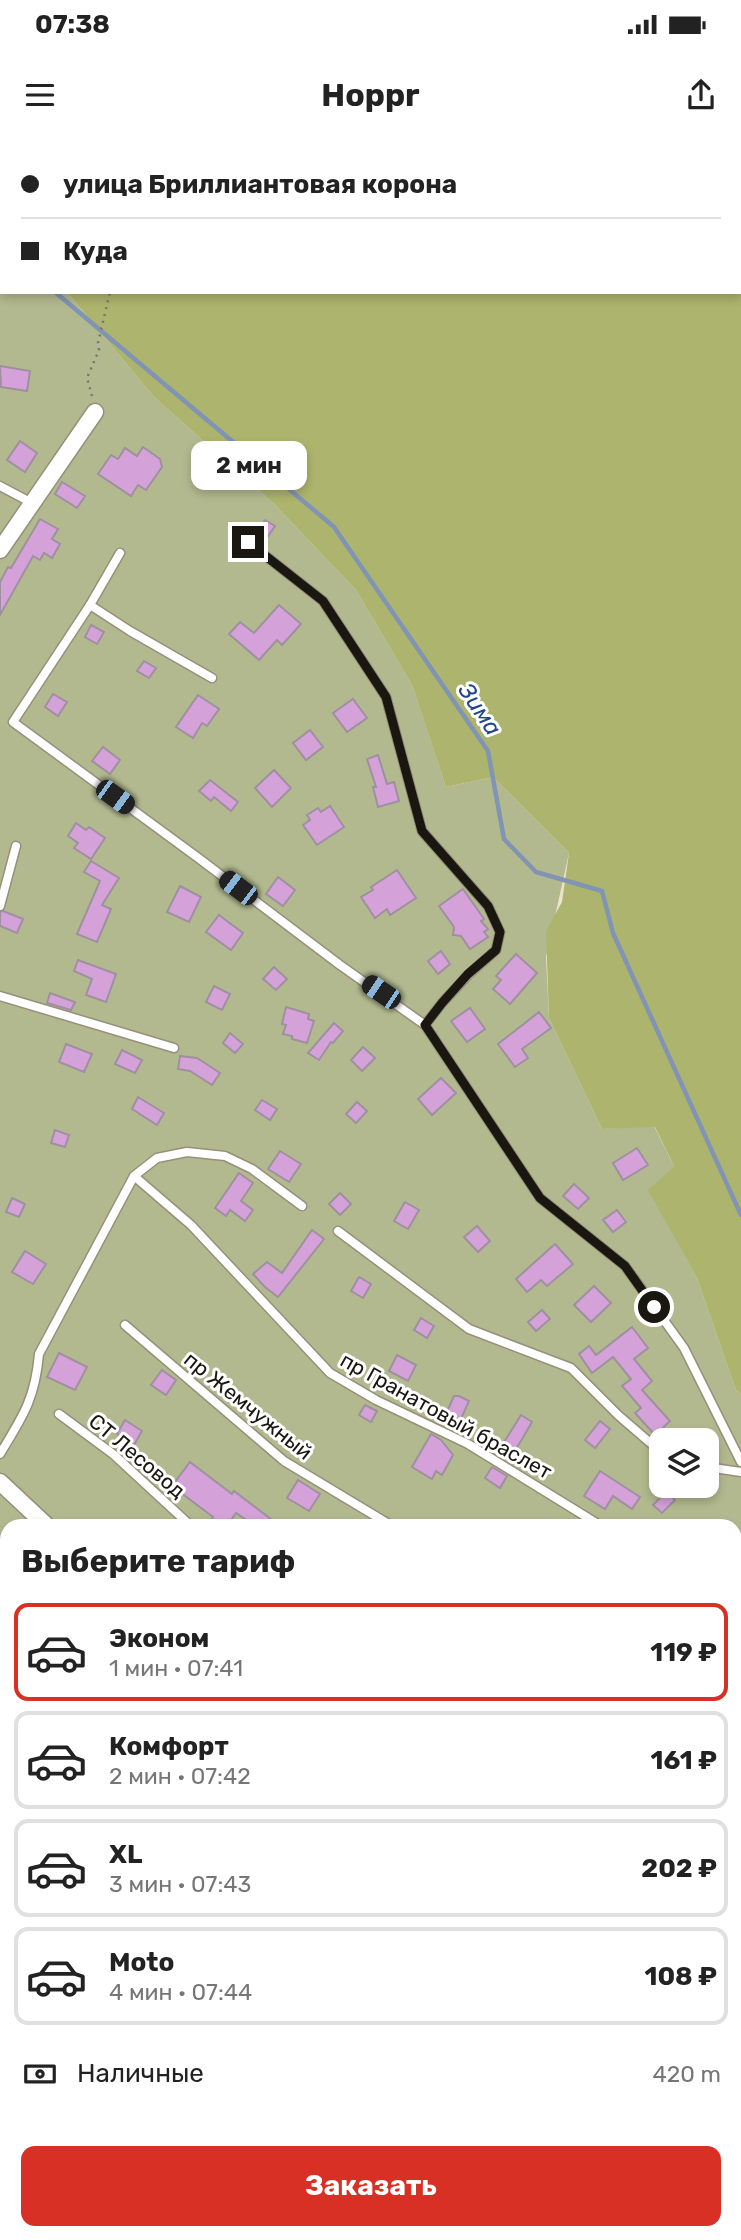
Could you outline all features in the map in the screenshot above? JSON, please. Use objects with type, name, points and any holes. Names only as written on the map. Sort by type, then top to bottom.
[{"type":"street","points":[[0,550],[95,412]]},
{"type":"street","points":[[0,1482],[40,1519]]},
{"type":"lane","points":[[0,486],[32,503]]},
{"type":"lane","points":[[248,542],[323,601],[386,697],[422,831],[488,906],[500,932],[496,950],[468,974],[425,1025]]},
{"type":"lane","points":[[120,553],[90,605],[13,722],[425,1025],[540,1198],[625,1266],[684,1348],[741,1462]]},
{"type":"lane","points":[[90,605],[212,678]]},
{"type":"lane","points":[[0,906],[16,846]]},
{"type":"lane","points":[[0,996],[174,1048]]},
{"type":"lane","points":[[0,1454],[28,1408],[37,1379],[39,1354],[134,1176],[157,1158],[187,1152],[225,1156],[251,1170],[302,1206]]},
{"type":"lane","name":"пр Гранатовый браслет","points":[[134,1176],[191,1225],[330,1373],[376,1400],[468,1444],[590,1519]]},
{"type":"lane","points":[[338,1231],[469,1329],[571,1368],[649,1442]]},
{"type":"lane","name":"пр Жемчужный","points":[[125,1325],[284,1461],[380,1519]]},
{"type":"lane","name":"СТ Лесовод","points":[[59,1414],[113,1454],[183,1519]]},
{"type":"lane","points":[[719,1469],[741,1472]]},
{"type":"path","points":[[95,412],[87,379],[99,350],[110,294]]},
{"type":"green space","points":[[0,294],[69,294],[154,397],[274,504],[356,590],[412,685],[446,787],[493,777],[569,853],[546,957],[549,1018],[602,1129],[654,1126],[674,1166],[649,1190],[697,1278],[736,1390],[741,1394],[741,1519],[0,1519]]},
{"type":"green space","points":[[69,294],[741,294],[741,1394],[736,1390],[697,1278],[648,1190],[674,1166],[655,1127],[602,1129],[549,1018],[546,931],[562,902],[569,853],[493,777],[446,787],[412,685],[356,590],[274,504],[154,397]]},
{"type":"building","points":[[0,366],[30,371],[27,391],[1,387]]},
{"type":"building","points":[[20,441],[37,453],[25,472],[7,460]]},
{"type":"building","points":[[143,447],[160,459],[162,467],[146,490],[138,485],[131,496],[98,474],[111,455],[118,459],[125,448],[137,456]]},
{"type":"building","points":[[62,482],[85,496],[77,508],[55,494]]},
{"type":"building","points":[[40,519],[58,529],[52,539],[60,544],[52,558],[44,553],[40,560],[33,556],[0,615],[0,582]]},
{"type":"building","points":[[265,520],[275,526],[264,542],[255,535]]},
{"type":"building","points":[[279,605],[301,624],[282,645],[277,640],[259,660],[229,634],[240,622],[254,633]]},
{"type":"building","points":[[91,625],[104,632],[97,644],[85,637]]},
{"type":"building","points":[[144,661],[156,668],[149,678],[137,671]]},
{"type":"building","points":[[53,694],[67,702],[58,716],[45,707]]},
{"type":"building","points":[[198,695],[219,709],[207,726],[202,723],[193,738],[176,727]]},
{"type":"building","points":[[353,699],[367,718],[347,732],[333,713]]},
{"type":"building","points":[[310,730],[323,747],[306,760],[293,743]]},
{"type":"building","points":[[103,747],[120,760],[110,774],[92,761]]},
{"type":"building","points":[[378,755],[387,784],[394,782],[399,801],[378,807],[373,787],[376,787],[367,759]]},
{"type":"building","points":[[274,770],[291,788],[272,807],[255,788]]},
{"type":"building","points":[[210,780],[238,802],[231,811],[214,797],[211,801],[199,791]]},
{"type":"building","points":[[330,806],[344,827],[317,845],[303,825],[310,820],[307,815],[318,808],[321,812]]},
{"type":"building","points":[[76,823],[86,830],[89,827],[105,838],[91,859],[74,848],[78,843],[68,836]]},
{"type":"building","points":[[91,861],[119,878],[102,905],[111,909],[97,942],[77,934],[100,881],[84,872]]},
{"type":"building","points":[[397,870],[416,898],[390,915],[387,909],[375,918],[361,897]]},
{"type":"building","points":[[278,877],[295,890],[283,906],[266,894]]},
{"type":"building","points":[[180,886],[201,897],[189,922],[167,912]]},
{"type":"building","points":[[463,889],[488,929],[484,932],[488,937],[470,949],[461,936],[453,935],[454,927],[439,906]]},
{"type":"building","points":[[0,912],[23,919],[17,933],[0,926]]},
{"type":"building","points":[[219,915],[243,933],[231,950],[206,932]]},
{"type":"building","points":[[441,951],[450,964],[438,974],[428,961]]},
{"type":"building","points":[[516,954],[537,973],[510,1004],[493,989],[501,980],[496,976]]},
{"type":"building","points":[[78,960],[116,974],[106,1002],[86,995],[92,979],[74,971]]},
{"type":"building","points":[[274,967],[287,979],[276,990],[263,979]]},
{"type":"building","points":[[214,986],[230,994],[222,1010],[206,1002]]},
{"type":"building","points":[[50,993],[75,1002],[71,1010],[47,1003]]},
{"type":"building","points":[[286,1007],[309,1014],[308,1019],[314,1021],[307,1043],[283,1034]]},
{"type":"building","points":[[470,1008],[485,1029],[467,1042],[451,1021]]},
{"type":"building","points":[[539,1012],[551,1028],[522,1049],[528,1058],[515,1067],[498,1044]]},
{"type":"building","points":[[334,1023],[343,1031],[331,1042],[319,1060],[308,1053]]},
{"type":"building","points":[[230,1033],[243,1044],[235,1053],[223,1043]]},
{"type":"building","points":[[66,1044],[92,1054],[84,1072],[59,1062]]},
{"type":"building","points":[[363,1047],[375,1058],[362,1071],[351,1060]]},
{"type":"building","points":[[122,1050],[142,1060],[135,1073],[115,1064]]},
{"type":"building","points":[[180,1056],[197,1058],[220,1073],[212,1085],[190,1071],[178,1069]]},
{"type":"building","points":[[441,1078],[456,1093],[432,1115],[418,1099]]},
{"type":"building","points":[[138,1097],[164,1113],[157,1125],[132,1109]]},
{"type":"building","points":[[262,1100],[277,1109],[270,1120],[255,1110]]},
{"type":"building","points":[[357,1102],[367,1111],[356,1123],[346,1114]]},
{"type":"building","points":[[55,1130],[69,1135],[65,1147],[51,1143]]},
{"type":"building","points":[[637,1148],[648,1165],[623,1180],[613,1163]]},
{"type":"building","points":[[280,1151],[301,1164],[289,1182],[268,1169]]},
{"type":"building","points":[[239,1173],[253,1183],[241,1201],[253,1210],[245,1221],[230,1210],[226,1216],[215,1208]]},
{"type":"building","points":[[574,1184],[589,1198],[578,1209],[563,1196]]},
{"type":"building","points":[[340,1193],[351,1204],[340,1215],[329,1204]]},
{"type":"building","points":[[12,1198],[25,1204],[19,1217],[6,1212]]},
{"type":"building","points":[[405,1202],[419,1210],[408,1229],[394,1221]]},
{"type":"building","points":[[617,1210],[626,1222],[613,1232],[603,1220]]},
{"type":"building","points":[[477,1226],[490,1241],[478,1252],[464,1237]]},
{"type":"building","points":[[312,1230],[324,1239],[278,1297],[253,1274],[267,1262],[282,1273]]},
{"type":"building","points":[[555,1244],[573,1264],[547,1286],[541,1280],[527,1292],[516,1279]]},
{"type":"building","points":[[25,1251],[46,1264],[33,1284],[12,1272]]},
{"type":"building","points":[[359,1277],[371,1284],[363,1298],[351,1291]]},
{"type":"building","points":[[594,1286],[611,1303],[591,1322],[574,1305]]},
{"type":"building","points":[[542,1310],[550,1319],[536,1331],[528,1322]]},
{"type":"building","points":[[421,1318],[434,1326],[427,1338],[414,1330]]},
{"type":"building","points":[[632,1327],[648,1348],[634,1359],[652,1381],[642,1390],[670,1421],[662,1428],[649,1428],[635,1413],[641,1408],[622,1386],[631,1379],[613,1357],[592,1373],[579,1354],[589,1346],[596,1355]]},
{"type":"building","points":[[59,1353],[87,1367],[75,1390],[47,1377]]},
{"type":"building","points":[[397,1355],[416,1365],[408,1381],[389,1371]]},
{"type":"building","points":[[162,1370],[176,1380],[166,1395],[151,1385]]},
{"type":"building","points":[[454,1396],[469,1401],[460,1421],[446,1414]]},
{"type":"building","points":[[365,1405],[377,1411],[371,1422],[359,1415]]},
{"type":"building","points":[[521,1415],[532,1422],[515,1451],[503,1444]]},
{"type":"building","points":[[125,1420],[142,1431],[134,1445],[117,1434]]},
{"type":"building","points":[[600,1421],[610,1429],[595,1448],[585,1440]]},
{"type":"building","points":[[431,1434],[441,1440],[453,1455],[442,1475],[436,1471],[432,1479],[412,1467]]},
{"type":"building","points":[[190,1462],[271,1519],[245,1519],[236,1513],[232,1519],[212,1519],[213,1517],[172,1486]]},
{"type":"building","points":[[492,1467],[507,1476],[500,1488],[485,1478]]},
{"type":"building","points":[[600,1471],[640,1497],[632,1509],[613,1496],[605,1509],[584,1496]]},
{"type":"building","points":[[298,1480],[320,1494],[309,1511],[287,1498]]},
{"type":"building","points":[[660,1498],[675,1500],[662,1513],[653,1505]]},
{"type":"waterway","name":"Зима","points":[[57,294],[334,527],[488,751],[504,839],[536,872],[602,891],[613,933],[741,1215]]},
{"type":"route","points":[[248,542],[323,601],[386,697],[422,831],[488,906],[500,932],[496,950],[468,974],[425,1025],[540,1198],[625,1266],[654,1307]]}]
